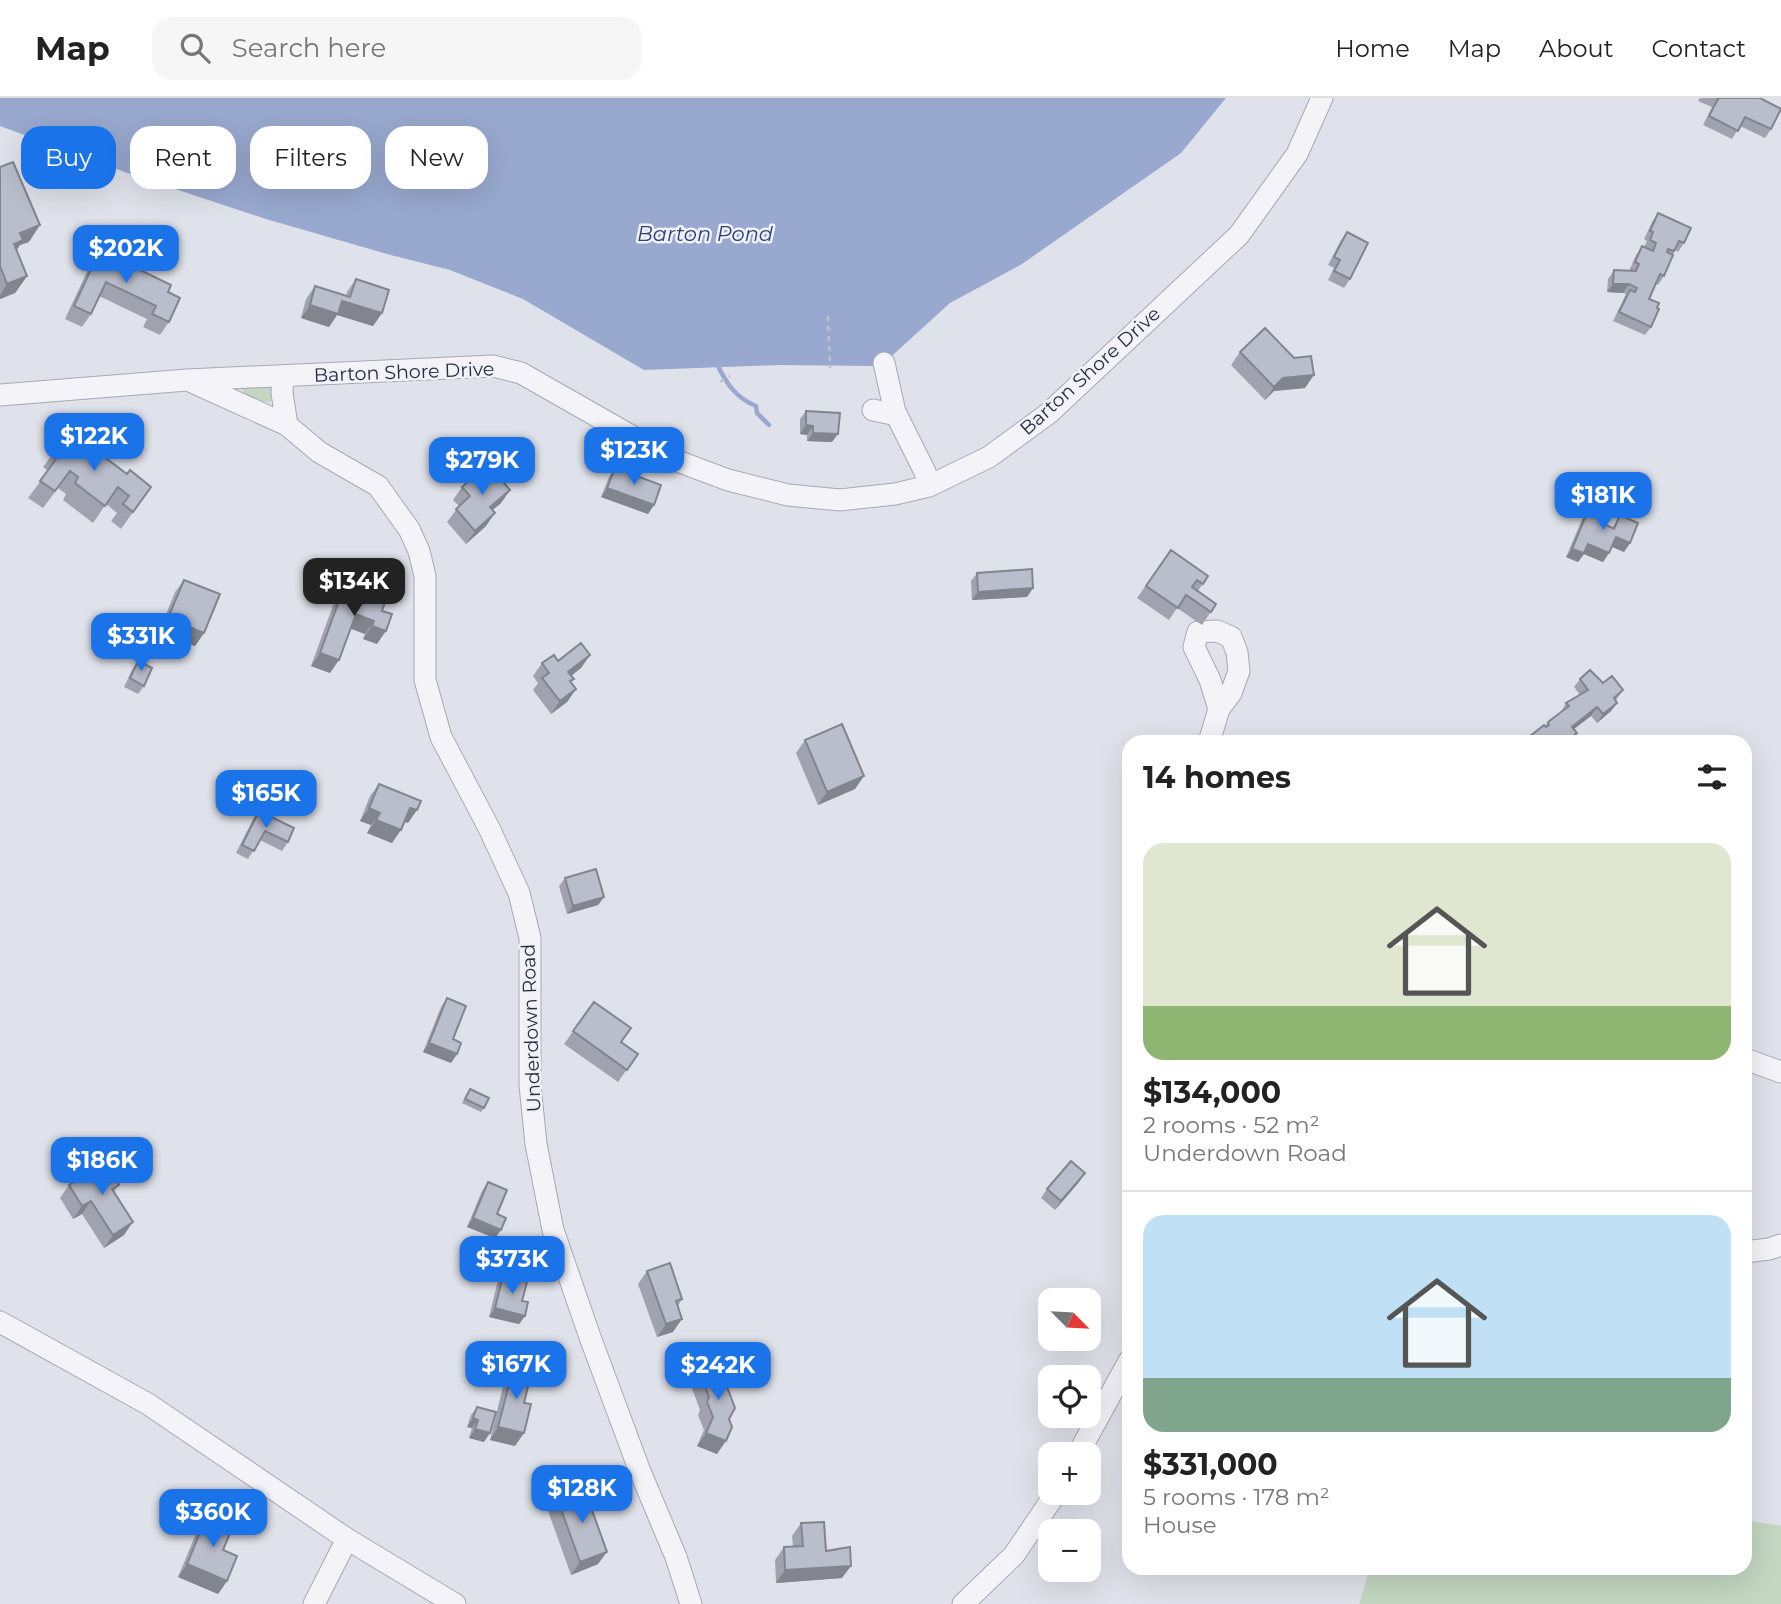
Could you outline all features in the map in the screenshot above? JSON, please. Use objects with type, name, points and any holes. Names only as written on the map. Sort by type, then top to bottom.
[{"type":"street","name":"Barton Shore Drive","points":[[0,395],[187,380],[493,366],[521,373],[672,459],[728,480],[788,495],[840,500],[895,494],[929,486],[989,457],[1049,413],[1238,234],[1297,154],[1322,98]]},
{"type":"street","points":[[884,363],[897,415],[925,472],[929,486]]},
{"type":"street","points":[[282,376],[287,425]]},
{"type":"street","name":"Underdown Road","points":[[187,380],[287,425],[319,452],[378,486],[410,530],[419,551],[425,576],[425,680],[441,737],[489,828],[519,894],[530,938],[530,1085],[536,1144],[553,1230],[590,1337],[639,1469],[676,1557],[691,1604]]},
{"type":"street","points":[[873,410],[897,415]]},
{"type":"street","points":[[1211,735],[1219,709]]},
{"type":"street","points":[[1752,1062],[1781,1072]]},
{"type":"street","points":[[1752,1251],[1781,1245]]},
{"type":"street","points":[[0,1322],[148,1404],[347,1539],[455,1604]]},
{"type":"street","points":[[1085,1442],[1122,1374]]},
{"type":"street","points":[[963,1604],[1014,1555],[1048,1505]]},
{"type":"street","points":[[314,1604],[347,1539]]},
{"type":"path","points":[[828,316],[831,368]]},
{"type":"path","points":[[720,382],[730,376]]},
{"type":"green space","points":[[243,385],[272,386],[274,395],[270,402],[258,400],[242,390]]},
{"type":"green space","points":[[1752,1521],[1781,1526],[1781,1604],[1359,1604],[1368,1575],[1752,1575]]},
{"type":"water","name":"Barton Pond","points":[[0,98],[1226,98],[1181,153],[1022,264],[950,303],[884,363],[875,366],[780,365],[644,370],[523,299],[450,270],[266,219],[175,189],[236,189],[236,126],[130,126],[130,174],[116,169],[116,126],[21,126],[21,134],[0,126]]},
{"type":"building","points":[[1716,98],[1760,98],[1781,109],[1771,129],[1745,117],[1738,131],[1709,116],[1718,99]]},
{"type":"building","points":[[13,162],[21,181],[21,189],[25,189],[40,225],[20,233],[23,240],[14,244],[27,276],[7,284],[0,266],[0,167]]},
{"type":"building","points":[[1658,213],[1691,228],[1684,243],[1679,241],[1674,251],[1668,249],[1667,252],[1673,255],[1664,276],[1660,274],[1649,299],[1659,303],[1651,327],[1619,312],[1630,290],[1635,292],[1637,288],[1629,284],[1613,284],[1614,270],[1636,271],[1639,264],[1635,262],[1642,246],[1653,251],[1656,243],[1650,240],[1653,232],[1650,231]]},
{"type":"building","points":[[1347,232],[1368,243],[1350,279],[1334,271],[1340,260],[1334,257]]},
{"type":"building","points":[[100,250],[114,257],[117,252],[144,265],[142,271],[171,285],[168,292],[180,298],[169,322],[152,314],[156,306],[106,282],[91,314],[74,306]]},
{"type":"building","points":[[356,279],[389,290],[382,313],[342,301],[338,314],[310,305],[315,286],[350,297]]},
{"type":"building","points":[[1265,328],[1294,358],[1311,356],[1314,375],[1283,378],[1274,387],[1240,352]]},
{"type":"building","points":[[806,411],[840,413],[838,434],[813,433],[813,426],[806,425]]},
{"type":"building","points":[[70,431],[127,474],[130,470],[151,487],[133,512],[123,504],[129,496],[118,487],[105,506],[75,483],[78,477],[70,471],[55,491],[40,481],[60,454],[55,450]]},
{"type":"building","points":[[488,464],[510,490],[490,507],[495,513],[475,531],[456,509],[470,496],[462,487]]},
{"type":"building","points":[[615,468],[661,485],[654,505],[607,488]]},
{"type":"building","points":[[1589,508],[1605,515],[1602,523],[1614,529],[1620,515],[1638,523],[1630,543],[1616,537],[1609,553],[1588,544],[1584,553],[1572,549]]},
{"type":"building","points":[[1171,550],[1208,576],[1203,584],[1197,580],[1192,587],[1216,604],[1211,612],[1186,595],[1178,608],[1146,586]]},
{"type":"building","points":[[1032,569],[1033,588],[978,592],[977,573]]},
{"type":"building","points":[[184,580],[220,594],[204,633],[168,618]]},
{"type":"building","points":[[362,586],[387,596],[382,611],[392,614],[386,631],[372,626],[374,621],[356,614],[339,660],[320,653],[344,587],[360,593]]},
{"type":"building","points":[[147,621],[182,636],[175,651],[141,636]]},
{"type":"building","points":[[581,643],[590,655],[568,672],[574,679],[570,681],[576,689],[560,701],[542,678],[549,673],[542,663],[554,655],[558,661]]},
{"type":"building","points":[[138,661],[152,668],[144,686],[130,678]]},
{"type":"building","points":[[1590,670],[1603,683],[1612,676],[1623,690],[1614,698],[1617,703],[1603,714],[1597,707],[1572,727],[1577,733],[1575,735],[1532,735],[1544,725],[1549,725],[1548,722],[1569,706],[1566,703],[1588,690],[1580,679]]},
{"type":"building","points":[[842,724],[864,776],[827,792],[805,740]]},
{"type":"building","points":[[379,784],[421,801],[417,810],[410,808],[401,830],[376,820],[380,813],[369,808]]},
{"type":"building","points":[[259,811],[294,828],[288,842],[265,831],[254,851],[242,845]]},
{"type":"building","points":[[596,869],[604,897],[573,906],[565,878]]},
{"type":"building","points":[[447,998],[466,1006],[453,1039],[461,1043],[457,1054],[429,1043]]},
{"type":"building","points":[[594,1002],[631,1028],[621,1042],[638,1054],[627,1070],[573,1031]]},
{"type":"building","points":[[470,1089],[489,1098],[484,1108],[465,1099]]},
{"type":"building","points":[[1071,1161],[1085,1173],[1061,1201],[1047,1189]]},
{"type":"building","points":[[105,1162],[119,1185],[112,1189],[133,1222],[113,1235],[91,1201],[82,1206],[69,1185]]},
{"type":"building","points":[[488,1182],[507,1190],[497,1214],[506,1218],[501,1230],[473,1218]]},
{"type":"building","points":[[670,1263],[682,1299],[676,1301],[682,1319],[666,1324],[647,1271]]},
{"type":"building","points":[[503,1276],[527,1282],[522,1301],[528,1302],[525,1316],[495,1308]]},
{"type":"building","points":[[718,1363],[735,1408],[729,1419],[732,1427],[726,1441],[706,1433],[713,1417],[699,1370]]},
{"type":"building","points":[[514,1365],[532,1370],[524,1403],[531,1404],[524,1433],[498,1427]]},
{"type":"building","points":[[477,1407],[496,1412],[490,1433],[475,1429],[478,1420],[473,1418]]},
{"type":"building","points":[[584,1488],[607,1552],[580,1562],[557,1498]]},
{"type":"building","points":[[209,1511],[221,1516],[219,1522],[232,1528],[223,1550],[237,1556],[227,1581],[187,1564]]},
{"type":"building","points":[[824,1522],[826,1551],[850,1547],[851,1566],[785,1570],[784,1547],[803,1546],[801,1523]]},
{"type":"waterway","points":[[717,364],[732,389],[756,406],[757,413],[769,425]]}]
